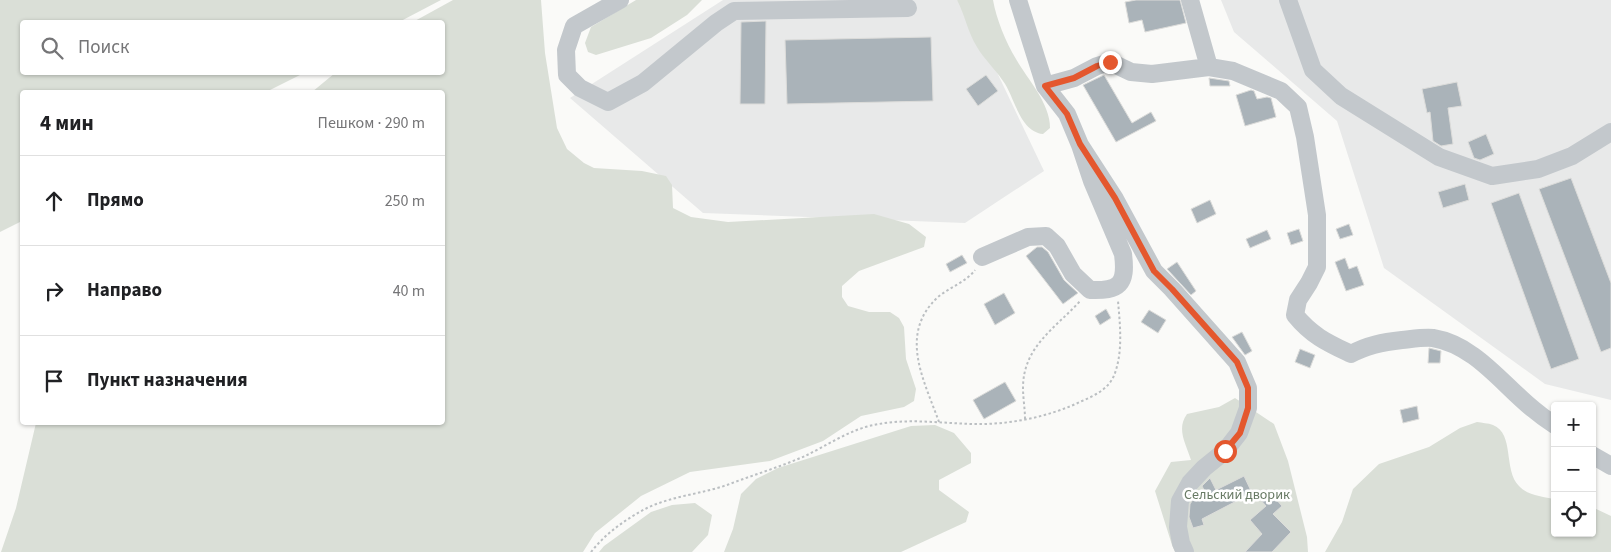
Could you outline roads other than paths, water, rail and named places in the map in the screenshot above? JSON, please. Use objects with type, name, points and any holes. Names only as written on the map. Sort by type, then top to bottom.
[{"type":"lane","points":[[620,0],[574,26],[566,50],[567,75],[580,88],[608,102],[643,83],[734,11],[908,8]]},
{"type":"lane","points":[[982,258],[1028,237],[1046,236],[1056,246],[1073,274],[1090,290],[1108,291],[1117,287],[1121,280],[1124,264],[1123,254],[1092,181],[1080,144],[1067,114],[1045,86],[1018,0]]},
{"type":"lane","points":[[1190,0],[1209,67]]},
{"type":"lane","points":[[1288,0],[1313,70],[1341,96],[1439,157],[1492,176],[1538,169],[1572,156],[1611,132]]},
{"type":"lane","points":[[1045,86],[1074,78],[1097,66],[1110,62],[1131,72],[1152,74],[1209,67],[1233,71],[1281,91],[1298,107],[1305,137],[1317,215],[1317,267],[1310,283],[1298,300],[1296,315],[1306,328],[1323,341],[1351,354],[1363,347],[1382,342],[1433,338],[1456,346],[1490,368],[1532,409],[1551,422]]},
{"type":"lane","points":[[1080,144],[1115,198],[1154,271],[1237,362],[1248,388],[1248,408],[1240,433],[1225,451],[1204,468],[1190,483],[1180,501],[1178,527],[1181,544],[1185,552]]},
{"type":"lane","points":[[1596,457],[1611,466]]},
{"type":"park label","name":"Сельский дворик","points":[[1237,495]]}]
